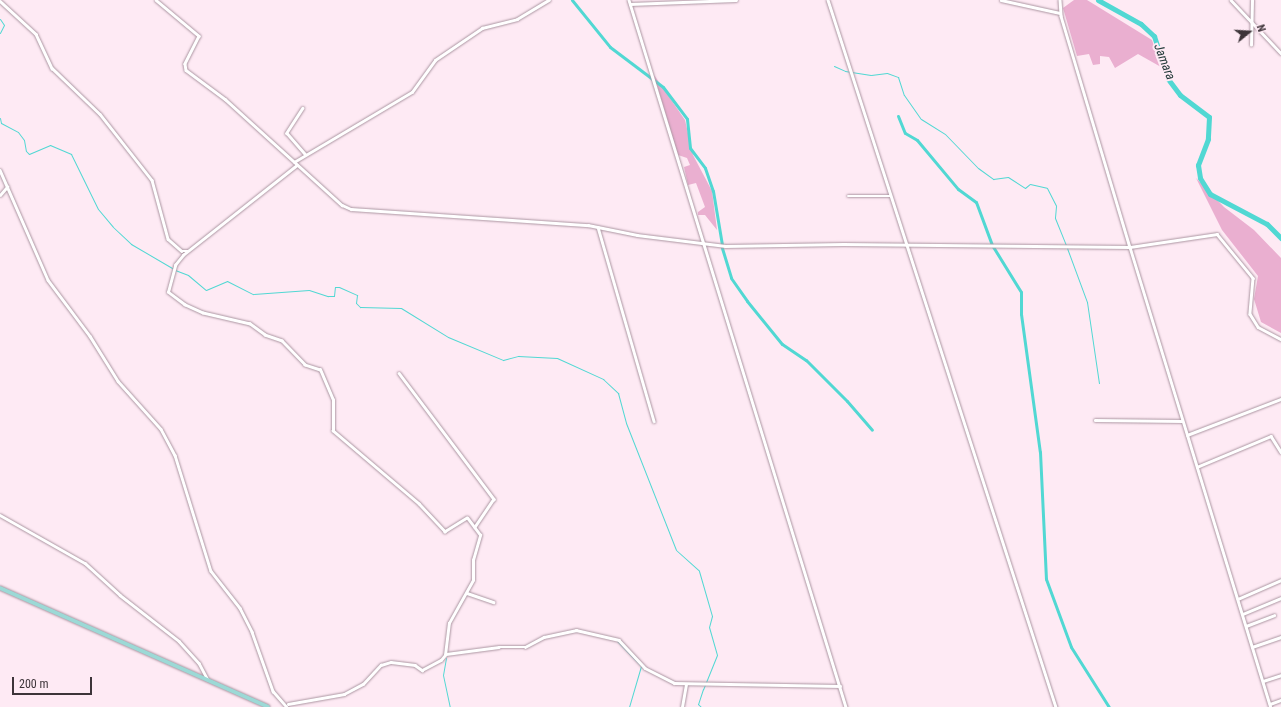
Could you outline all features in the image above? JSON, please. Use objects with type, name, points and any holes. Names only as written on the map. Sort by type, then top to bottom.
[{"type":"main road","points":[[0,588],[268,707]]},
{"type":"street","points":[[156,0],[199,36],[185,64],[186,70],[226,99],[293,162],[342,205],[351,209],[598,227],[704,244],[1130,247],[1218,234],[1253,278],[1250,314],[1258,328],[1281,339]]},
{"type":"street","points":[[293,162],[412,92],[435,60],[482,28],[517,18],[549,0]]},
{"type":"street","points":[[629,0],[846,707]]},
{"type":"street","points":[[630,4],[736,0]]},
{"type":"street","points":[[828,0],[1056,707]]},
{"type":"street","points":[[1000,0],[1060,13]]},
{"type":"street","points":[[1060,0],[1060,13],[1182,421],[1270,705],[1281,700]]},
{"type":"street","points":[[1231,0],[1281,53]]},
{"type":"street","points":[[1251,46],[1252,0]]},
{"type":"street","points":[[0,1],[36,34],[52,68],[100,114],[152,180],[168,239],[182,251],[192,250]]},
{"type":"street","points":[[303,108],[287,133],[305,154]]},
{"type":"street","points":[[0,170],[6,187],[48,280],[90,336],[118,380],[161,429],[172,448],[196,515],[201,543],[211,571],[240,608],[252,632],[273,691],[287,705],[344,694],[363,684],[381,665],[405,663],[422,670],[441,660],[446,654],[450,623],[473,580],[473,560],[480,535],[467,518],[462,518],[445,532],[419,504],[334,431],[333,400],[324,376],[320,370],[305,365],[282,341],[265,335],[239,320],[203,313],[170,295],[168,286],[175,265],[183,255],[192,250],[220,223],[297,165]]},
{"type":"street","points":[[0,195],[6,187]]},
{"type":"street","points":[[848,196],[891,196]]},
{"type":"street","points":[[598,227],[654,421]]},
{"type":"street","points":[[399,373],[494,499],[475,527]]},
{"type":"street","points":[[1187,435],[1281,399]]},
{"type":"street","points":[[1096,420],[1182,421]]},
{"type":"street","points":[[1197,467],[1271,436],[1281,452]]},
{"type":"street","points":[[0,515],[85,563],[120,596],[179,641],[208,680]]},
{"type":"street","points":[[1238,599],[1281,580]]},
{"type":"street","points":[[467,593],[493,602]]},
{"type":"street","points":[[1242,614],[1281,598]]},
{"type":"street","points":[[1246,626],[1274,615]]},
{"type":"street","points":[[446,654],[499,646],[525,647],[544,637],[576,630],[619,640],[646,668],[661,678],[686,685],[730,682],[840,686]]},
{"type":"street","points":[[1252,647],[1281,637]]},
{"type":"street","points":[[1263,681],[1281,675]]},
{"type":"street","points":[[682,707],[686,685]]},
{"type":"shaded area","points":[[1074,0],[1087,0],[1152,40],[1161,67],[1138,54],[1115,68],[1109,57],[1100,56],[1100,64],[1093,65],[1089,54],[1077,56],[1063,8]]},
{"type":"shaded area","points":[[654,75],[685,120],[693,155],[712,191],[717,230],[705,215],[698,215],[698,212],[705,207],[696,183],[688,185],[684,167],[690,165],[687,158],[678,155]]},
{"type":"shaded area","points":[[1196,178],[1224,207],[1254,230],[1281,258],[1281,333],[1261,322],[1254,299],[1258,276],[1222,230]]},
{"type":"waterway","points":[[572,0],[610,47],[663,87],[687,119],[690,148],[705,168],[713,191],[722,245]]},
{"type":"waterway","name":"Jamara","points":[[1098,0],[1141,24],[1154,36],[1168,79],[1180,95],[1209,117],[1208,139],[1198,165],[1200,178],[1210,194],[1267,224],[1281,238]]},
{"type":"waterway","points":[[0,19],[4,25],[0,33]]},
{"type":"waterway","points":[[834,66],[845,71],[871,75],[887,73],[898,77],[904,95],[921,119],[945,134],[978,168],[993,179],[1008,177],[1025,188],[1030,184],[1047,188],[1056,206],[1055,218],[1066,245]]},
{"type":"waterway","points":[[898,116],[905,133],[917,140],[958,189],[976,202],[992,245],[1021,292],[1021,314],[1040,452],[1046,579],[1071,647],[1109,707]]},
{"type":"waterway","points":[[0,118],[1,123],[18,132],[24,140],[26,151],[29,154],[50,145],[71,154],[98,209],[113,227],[131,244],[172,268]]},
{"type":"waterway","points":[[722,248],[731,278],[747,301],[782,344],[806,360],[847,401],[872,430]]},
{"type":"waterway","points":[[1067,248],[1087,302],[1099,383]]},
{"type":"waterway","points":[[175,270],[188,275],[206,290],[227,281],[253,294],[309,290],[328,296],[334,296],[335,287],[339,287],[357,295],[356,303],[360,307],[401,308],[448,337],[503,360],[518,356],[557,358],[603,379],[618,393],[626,423],[676,550],[699,571],[712,616],[709,627],[717,655],[698,704],[701,707]]},
{"type":"waterway","points":[[617,641],[641,666],[629,707]]},
{"type":"waterway","points":[[446,658],[443,675],[450,707]]}]
